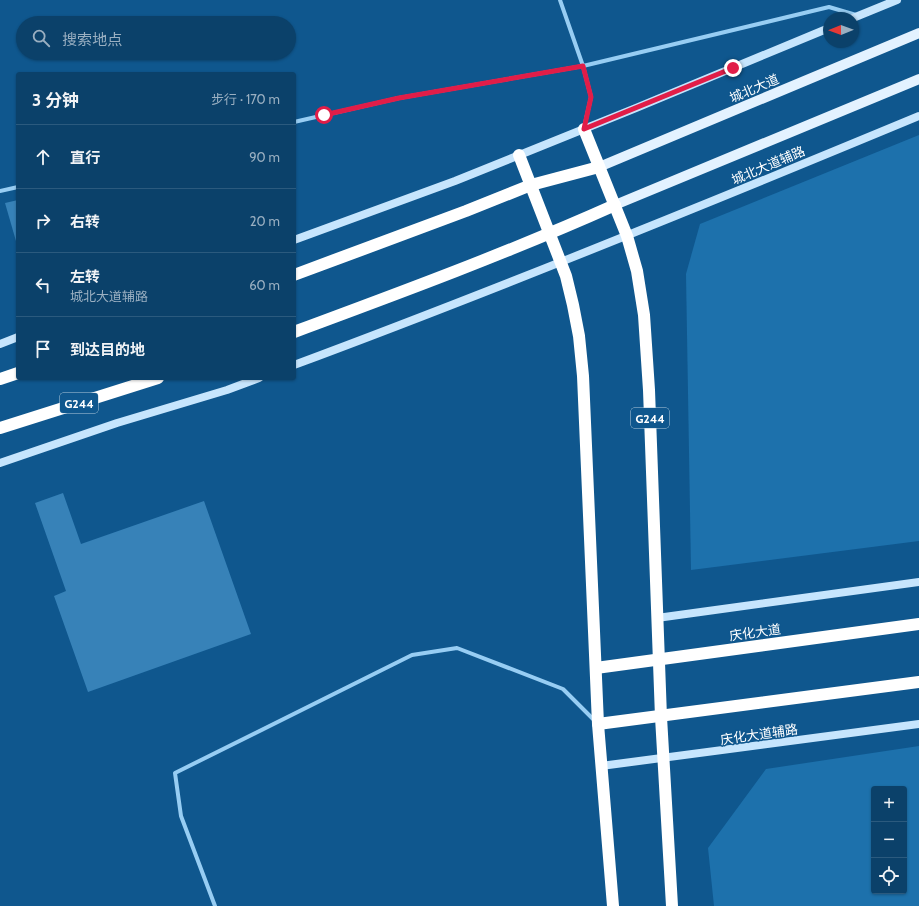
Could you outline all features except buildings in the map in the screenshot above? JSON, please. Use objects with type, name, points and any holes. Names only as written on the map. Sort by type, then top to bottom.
[{"type":"highway","name":"G244","points":[[584,129],[627,236],[637,271],[644,322],[649,390],[661,717]]},
{"type":"highway","points":[[519,155],[561,263],[573,305],[579,336],[583,376],[598,724],[613,906]]},
{"type":"highway","points":[[296,274],[466,211],[531,185],[599,167]]},
{"type":"highway","points":[[296,331],[484,261],[615,206]]},
{"type":"highway","points":[[0,379],[16,374]]},
{"type":"highway","name":"G244","points":[[0,428],[152,380]]},
{"type":"highway","name":"庆化大道","points":[[596,668],[919,624]]},
{"type":"highway","points":[[598,724],[661,717],[919,682]]},
{"type":"highway","points":[[661,717],[672,906]]},
{"type":"main road","name":"城北大道","points":[[599,167],[919,33]]},
{"type":"main road","points":[[615,206],[919,79]]},
{"type":"street","points":[[560,0],[583,66],[591,97],[584,129]]},
{"type":"street","points":[[859,16],[897,0]]},
{"type":"street","points":[[296,122],[399,98],[583,66],[829,7],[842,12]]},
{"type":"street","points":[[296,239],[519,155],[823,30]]},
{"type":"street","name":"城北大道辅路","points":[[296,364],[481,295],[919,116]]},
{"type":"street","points":[[0,191],[16,187]]},
{"type":"street","points":[[0,344],[16,338]]},
{"type":"street","points":[[0,464],[117,423],[227,390],[254,380]]},
{"type":"street","points":[[657,618],[919,582]]},
{"type":"street","points":[[215,906],[181,816],[175,774],[412,654],[458,648],[562,689],[598,724]]},
{"type":"street","name":"庆化大道辅路","points":[[601,766],[919,724]]},
{"type":"shaded area","points":[[919,135],[919,541],[691,570],[686,274],[700,224]]},
{"type":"shaded area","points":[[919,746],[919,906],[714,906],[708,848],[766,769]]},
{"type":"route","points":[[324,115],[399,98],[583,66],[591,97],[584,129],[733,68]]}]
